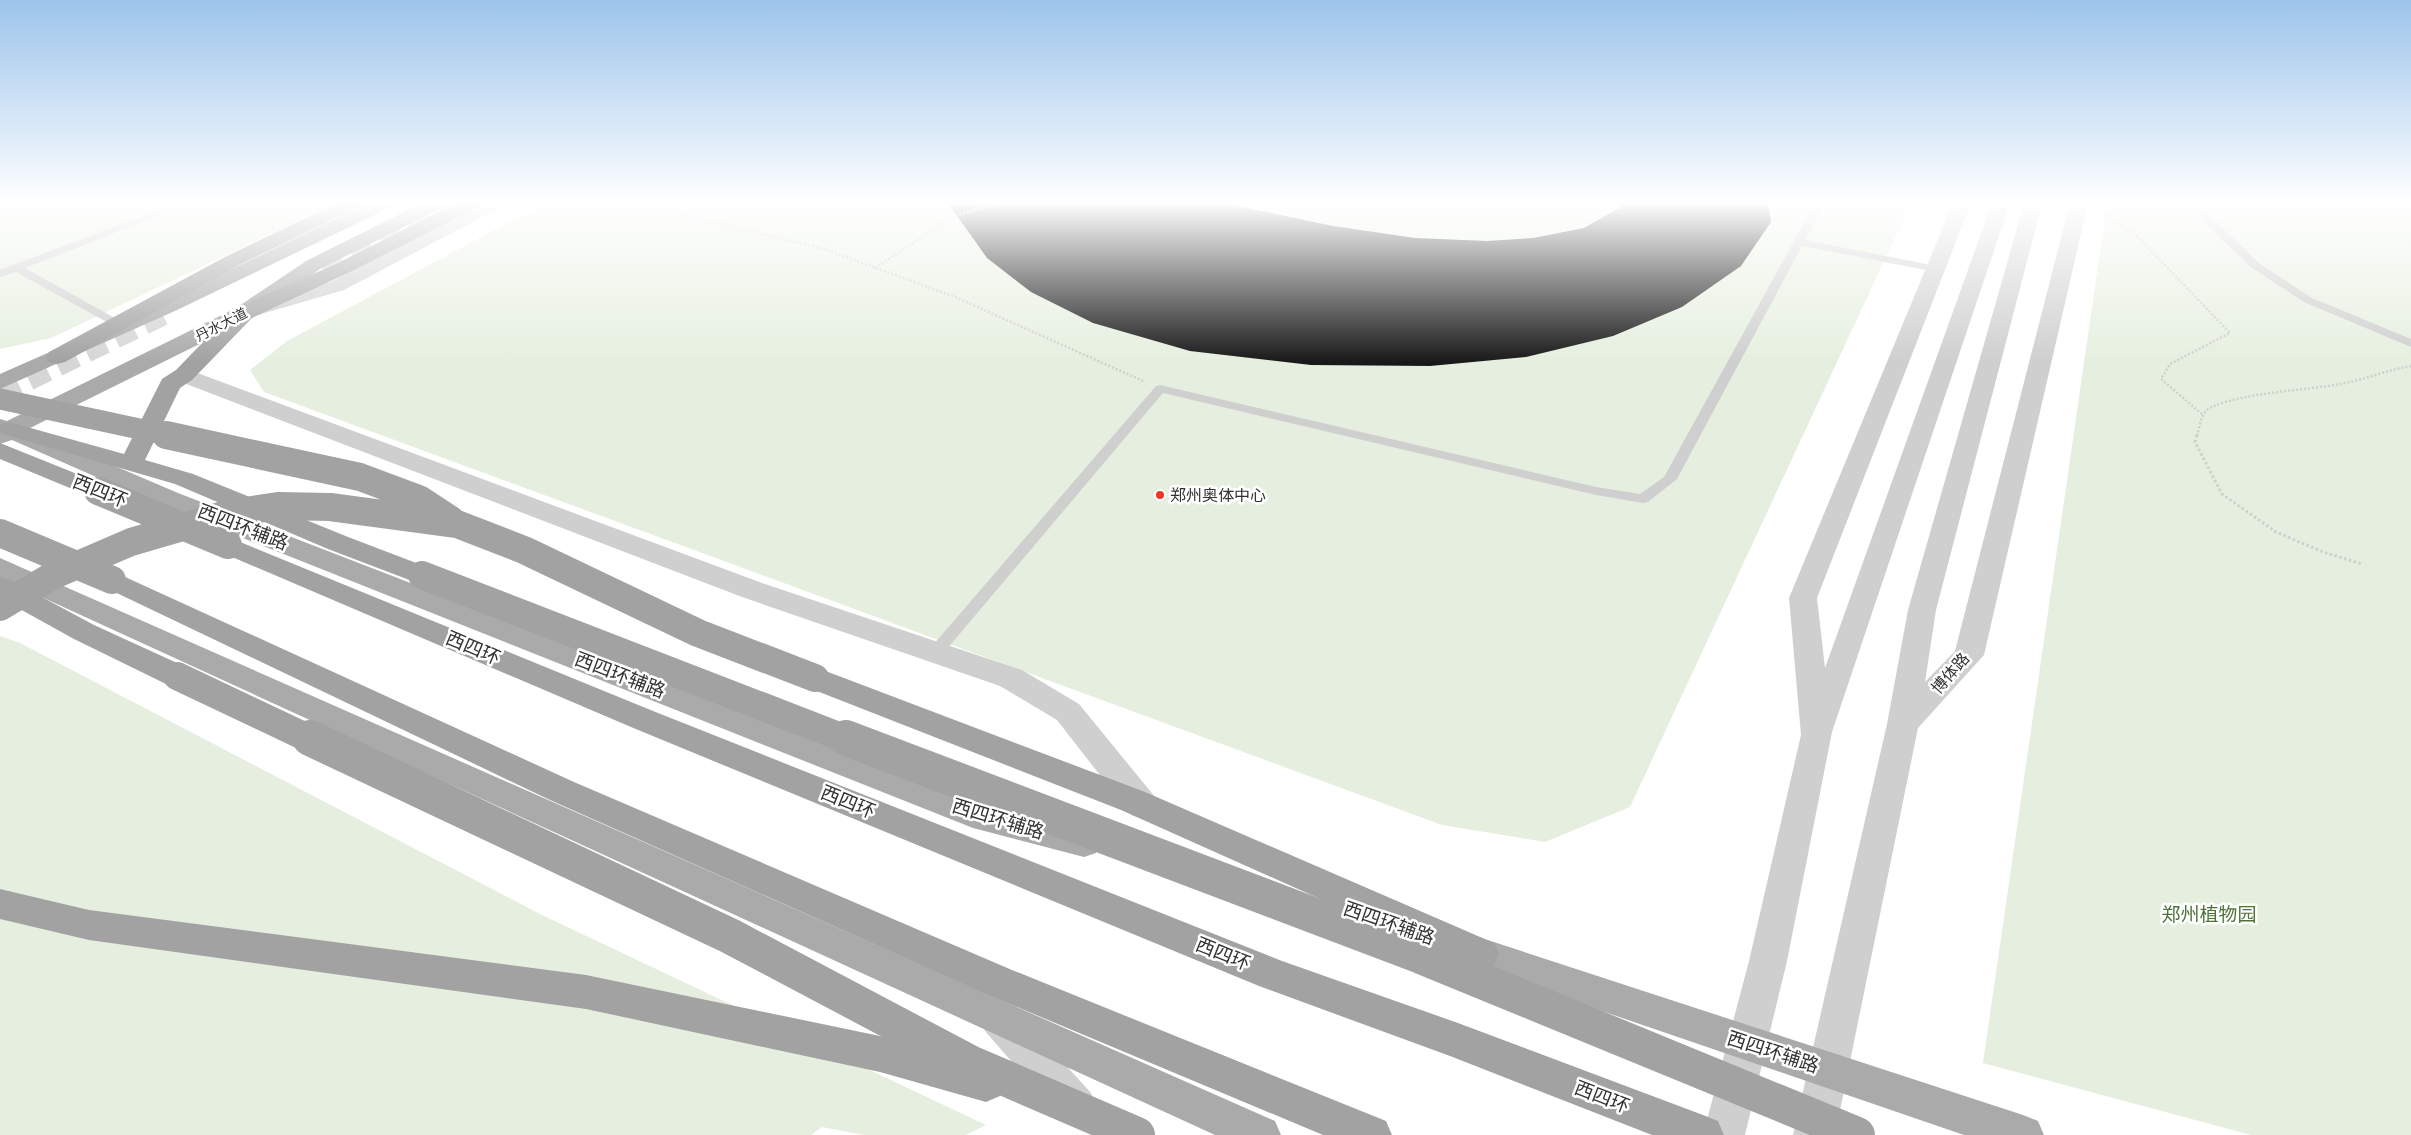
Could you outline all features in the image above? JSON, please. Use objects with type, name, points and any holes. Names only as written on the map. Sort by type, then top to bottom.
[{"type":"highway","points":[[57,357],[242,256]]},
{"type":"highway","points":[[131,464],[170,384],[184,375],[244,313],[367,256]]},
{"type":"highway","points":[[2,429],[184,479],[338,543],[1001,798],[1421,956],[1857,1135]]},
{"type":"highway","points":[[2,429],[360,477],[420,499],[456,524]]},
{"type":"highway","name":"西四环","points":[[2,429],[642,719],[1272,974],[1703,1135]]},
{"type":"highway","points":[[0,607],[52,576],[131,542],[227,514],[278,506],[330,506],[456,524],[524,550],[698,632],[1143,806],[1482,954]]},
{"type":"highway","points":[[0,533],[121,584],[562,791],[999,982],[1371,1135]]},
{"type":"highway","points":[[0,586],[84,632],[730,936],[970,1063],[1137,1135]]},
{"type":"highway","points":[[0,904],[89,925],[586,992],[880,1054],[1073,1107]]},
{"type":"main road","points":[[0,382],[170,306],[274,256]]},
{"type":"main road","name":"丹水大道","points":[[2,429],[244,313],[313,265],[331,256]]},
{"type":"main road","name":"西四环辅路","points":[[2,429],[169,498],[985,819],[1326,902],[2023,1135]]},
{"type":"main road","points":[[0,567],[1260,1135]]},
{"type":"street","points":[[244,313],[337,286],[394,256]]},
{"type":"street","points":[[1817,735],[1803,598],[1941,256]]},
{"type":"street","points":[[1724,1135],[1768,961],[1817,735],[1983,256]]},
{"type":"street","points":[[1814,1135],[1903,724],[1922,610],[2019,256]]},
{"type":"street","name":"博体路","points":[[1903,724],[1969,655],[2067,256]]},
{"type":"street","points":[[184,375],[752,590],[1011,678],[1068,712],[1143,806]]},
{"type":"street","points":[[998,1018],[1102,1135]]},
{"type":"lane","points":[[0,274],[48,256]]},
{"type":"lane","points":[[934,652],[1160,389],[1596,490],[1643,499],[1670,479],[1791,256]]},
{"type":"lane","points":[[1867,256],[1936,270]]},
{"type":"lane","points":[[2246,256],[2256,266],[2308,300],[2411,343]]},
{"type":"lane","points":[[16,268],[118,324]]},
{"type":"path","points":[[843,256],[956,297],[1160,389]]},
{"type":"path","points":[[875,268],[893,256]]},
{"type":"path","points":[[2156,256],[2230,333],[2170,364],[2161,378],[2180,397],[2203,415]]},
{"type":"path","points":[[2362,564],[2323,552],[2276,532],[2222,494],[2194,442],[2203,415],[2210,406],[2342,384],[2384,371],[2411,366]]},
{"type":"green space","points":[[0,256],[224,256],[51,338],[0,349]]},
{"type":"green space","name":"郑州奥体中心","points":[[446,256],[1886,256],[1630,807],[1545,842],[1442,825],[264,392],[250,370],[287,341]]},
{"type":"green space","name":"郑州植物园","points":[[2099,256],[2411,256],[2411,1135],[2251,1135],[1983,1063]]},
{"type":"green space","points":[[0,636],[20,643],[542,915],[986,1125],[966,1135],[864,1135],[822,1127],[811,1135],[0,1135]]},
{"type":"building","points":[[986,256],[1748,256],[1741,266],[1682,307],[1613,336],[1526,357],[1430,366],[1311,365],[1190,351],[1093,323],[1031,292]]},
{"type":"tunnel","points":[[295,284],[350,256]]},
{"type":"tunnel","points":[[0,394],[165,314]]},
{"type":"place","name":"郑州奥体中心","points":[[1160,495]]}]
